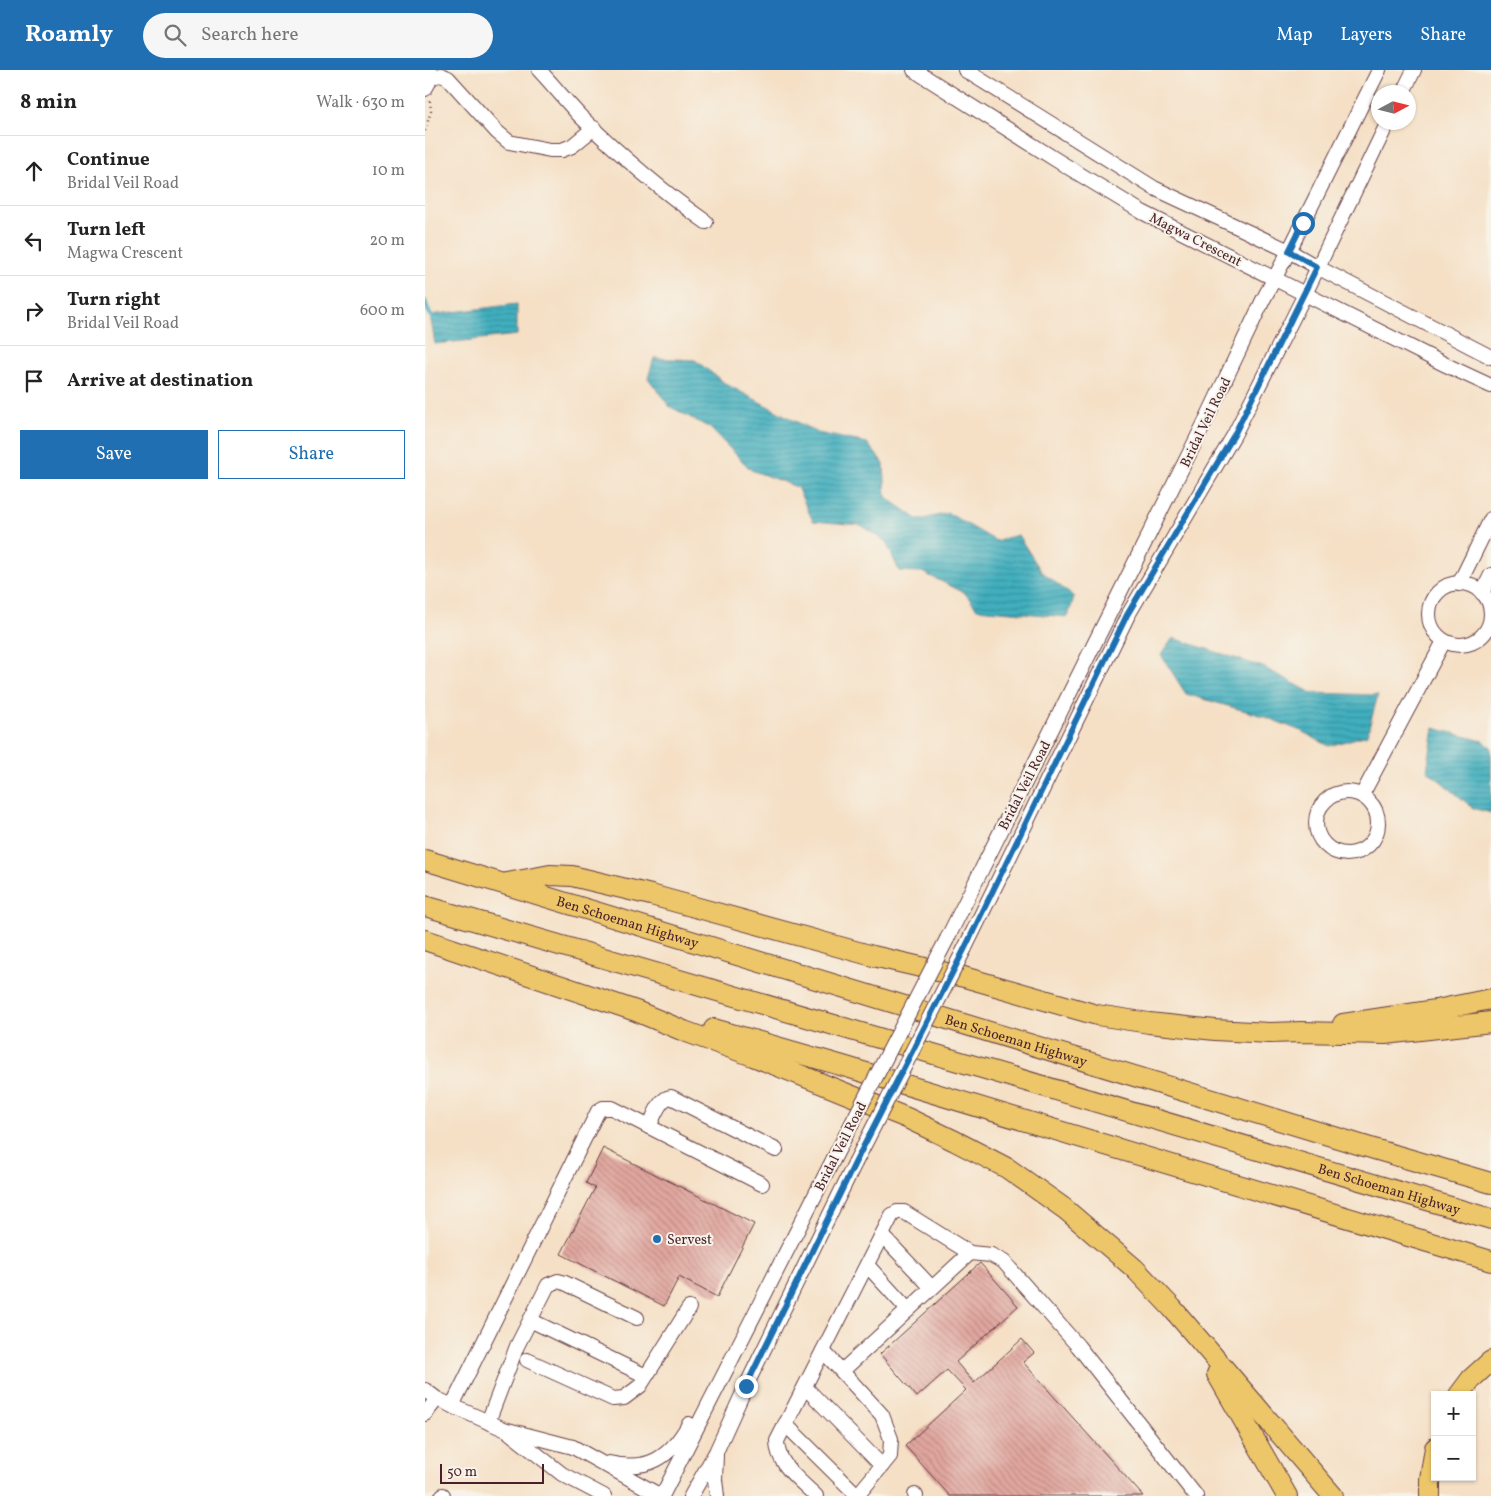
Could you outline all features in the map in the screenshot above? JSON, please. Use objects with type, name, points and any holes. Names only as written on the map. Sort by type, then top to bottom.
[{"type":"highway","name":"Ben Schoeman Highway","points":[[425,860],[1491,1183]]},
{"type":"highway","points":[[505,884],[550,876],[572,876],[651,895],[873,956],[964,977],[1097,1015],[1215,1030],[1269,1033],[1385,1034],[1491,1022]]},
{"type":"highway","name":"Ben Schoeman Highway","points":[[425,906],[1011,1076],[1491,1219]]},
{"type":"highway","points":[[425,940],[636,1011],[683,1031],[813,1080],[907,1118],[1007,1168],[1065,1209],[1134,1268],[1172,1308],[1333,1496]]},
{"type":"highway","points":[[560,985],[840,1065],[1491,1260]]},
{"type":"highway","points":[[1302,1032],[1491,999]]},
{"type":"highway","points":[[1172,1308],[1217,1374],[1287,1496]]},
{"type":"highway","points":[[1462,1391],[1471,1379],[1491,1361]]},
{"type":"highway","points":[[1430,1496],[1429,1480],[1431,1469]]},
{"type":"street","points":[[539,70],[580,115],[635,166],[706,222]]},
{"type":"street","name":"Magwa Crescent","points":[[914,70],[1142,212],[1491,386]]},
{"type":"street","name":"Bridal Veil Road","points":[[661,1496],[947,939],[1379,70]]},
{"type":"street","points":[[1406,85],[1414,70]]},
{"type":"street","name":"Magwa Crescent","points":[[971,72],[1154,188],[1289,251],[1491,357]]},
{"type":"street","points":[[428,83],[441,75],[448,78],[497,132],[509,142],[550,150],[562,150],[572,146],[594,128]]},
{"type":"street","name":"Bridal Veil Road","points":[[691,1496],[716,1452],[746,1386],[855,1163],[965,948],[1127,615],[1234,435],[1385,130]]},
{"type":"street","points":[[1459,584],[1491,519]]},
{"type":"street","points":[[1482,593],[1491,575]]},
{"type":"street","points":[[1459,584],[1475,587],[1488,601],[1491,610],[1491,620],[1487,629],[1486,640],[1464,645],[1454,645],[1444,641],[1436,634],[1431,625],[1429,614],[1431,604],[1436,595],[1444,588],[1459,584]]},
{"type":"street","points":[[1361,795],[1444,641]]},
{"type":"street","points":[[1341,792],[1352,792],[1361,795],[1375,809],[1378,818],[1374,838],[1360,851],[1341,853],[1331,849],[1321,838],[1316,822],[1318,812],[1323,803],[1331,796],[1341,792]]},
{"type":"street","points":[[649,1127],[663,1100],[671,1097],[775,1150]]},
{"type":"street","points":[[452,1406],[598,1111],[603,1108],[612,1108],[762,1184]]},
{"type":"street","points":[[816,1496],[781,1462],[777,1441],[892,1215],[897,1212],[904,1212],[970,1253],[991,1255],[1004,1262],[1078,1346],[1195,1496]]},
{"type":"street","points":[[882,1235],[932,1288]]},
{"type":"street","points":[[841,1371],[970,1253]]},
{"type":"street","points":[[867,1265],[908,1310]]},
{"type":"street","points":[[488,1422],[517,1346],[548,1285],[558,1281],[637,1318]]},
{"type":"street","points":[[527,1360],[613,1399],[625,1398],[640,1386],[689,1308]]},
{"type":"street","points":[[596,1460],[621,1466],[633,1466],[647,1464],[669,1452],[681,1438],[752,1317]]},
{"type":"street","points":[[530,1320],[646,1376]]},
{"type":"street","points":[[785,1424],[858,1496],[890,1456],[891,1439],[882,1415],[823,1351]]},
{"type":"street","points":[[805,1387],[882,1466]]},
{"type":"street","points":[[425,1390],[437,1399],[488,1422],[573,1448],[661,1496]]},
{"type":"street","points":[[425,1414],[437,1399]]},
{"type":"street","points":[[504,1428],[562,1474],[591,1491],[604,1496]]},
{"type":"street","points":[[716,1452],[715,1480],[717,1496]]},
{"type":"path","points":[[425,131],[431,111],[428,83]]},
{"type":"water","points":[[517,304],[517,335],[435,344],[430,315]]},
{"type":"water","points":[[654,358],[695,360],[726,384],[818,433],[867,443],[884,464],[886,497],[919,520],[948,513],[996,541],[1018,535],[1041,571],[1074,597],[1068,617],[977,609],[965,593],[922,572],[899,571],[886,542],[861,525],[813,521],[797,487],[751,470],[710,428],[669,406],[648,378]]},
{"type":"water","points":[[1173,638],[1263,667],[1312,693],[1378,695],[1367,735],[1329,746],[1301,731],[1263,716],[1186,694],[1161,655]]},
{"type":"water","points":[[1434,728],[1483,741],[1491,747],[1491,813],[1473,808],[1427,770]]},
{"type":"building","name":"Servest","points":[[603,1148],[754,1224],[717,1297],[679,1277],[664,1306],[561,1254],[595,1188],[586,1183]]},
{"type":"building","points":[[980,1263],[1018,1306],[956,1362],[974,1383],[1022,1339],[1034,1353],[1023,1362],[1143,1496],[950,1496],[905,1446],[966,1390],[947,1370],[917,1397],[880,1354]]},
{"type":"waterway","points":[[425,301],[430,315],[434,319]]},
{"type":"place","name":"Servest","points":[[657,1239]]},
{"type":"route","points":[[746,1386],[855,1163],[965,948],[1127,615],[1215,464],[1234,435],[1305,294],[1317,267],[1289,251],[1303,223]]}]
